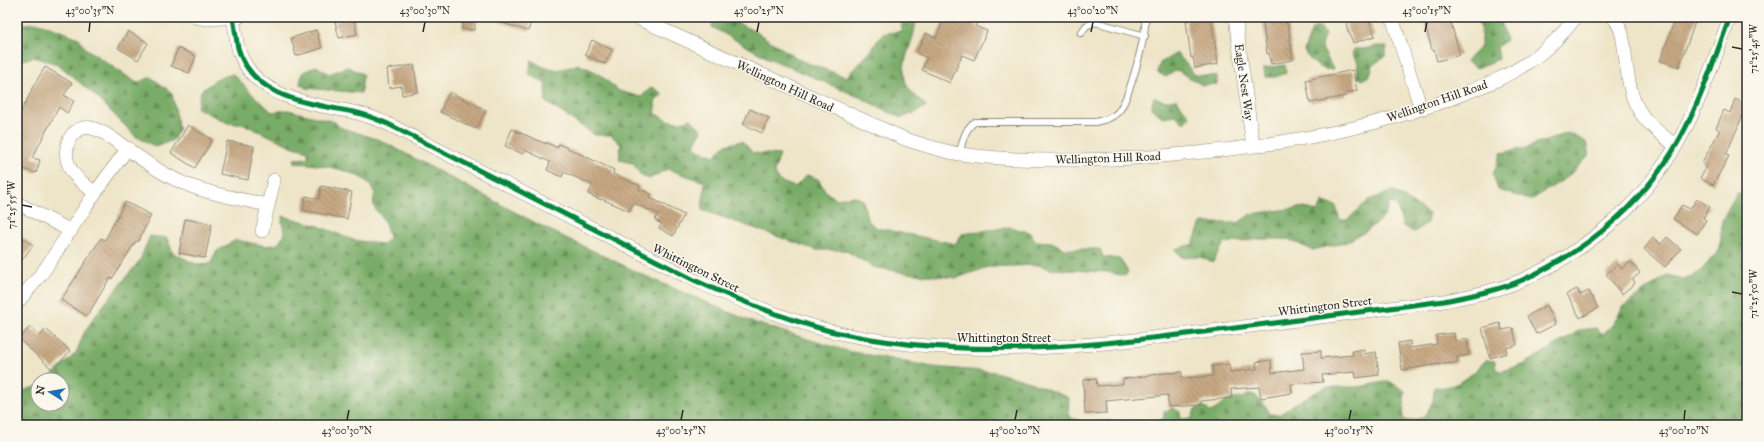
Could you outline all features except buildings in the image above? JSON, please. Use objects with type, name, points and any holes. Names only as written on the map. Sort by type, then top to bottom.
[{"type":"street","points":[[196,17],[207,19],[236,17]]},
{"type":"street","name":"Whittington Street","points":[[236,17],[238,49],[243,59],[261,82],[274,91],[304,103],[353,112],[388,124],[694,280],[758,308],[796,322],[831,331],[890,342],[938,348],[981,350],[1036,349],[1112,344],[1444,301],[1475,295],[1520,281],[1563,258],[1587,242],[1607,227],[1648,187],[1676,146],[1697,105],[1730,17]]},
{"type":"street","name":"Wellington Hill Road","points":[[634,17],[905,139],[959,154],[1029,160],[1165,156],[1253,146],[1332,132],[1421,109],[1511,73],[1550,47],[1576,17]]},
{"type":"street","name":"Eagle Nest Way","points":[[1235,17],[1253,146]]},
{"type":"street","points":[[1392,17],[1421,109]]},
{"type":"street","points":[[1613,17],[1622,32],[1630,92],[1636,108],[1655,130],[1676,146]]},
{"type":"street","points":[[95,193],[71,170],[66,154],[69,141],[76,132],[84,128],[94,129],[128,148],[172,178],[187,185],[220,195],[268,204]]},
{"type":"street","points":[[17,302],[43,272],[95,193],[128,148]]},
{"type":"street","points":[[262,231],[274,180]]},
{"type":"street","points":[[17,203],[71,231]]},
{"type":"lane","points":[[959,154],[965,132],[969,126],[975,122],[1095,122],[1109,119],[1118,112],[1125,100],[1145,36],[1146,17]]},
{"type":"lane","points":[[1080,33],[1086,26],[1095,22],[1145,36]]},
{"type":"green space","points":[[725,17],[756,32],[802,61],[846,77],[870,52],[882,34],[901,31],[902,19],[906,17],[915,17],[914,34],[904,66],[904,74],[909,89],[926,106],[917,112],[901,118],[859,97],[766,57],[712,27],[713,18]]},
{"type":"green space","points":[[1476,17],[1500,17],[1506,40],[1497,47],[1499,59],[1477,68],[1466,61],[1481,46],[1481,28]]},
{"type":"green space","points":[[39,23],[79,38],[85,48],[137,83],[151,77],[172,93],[179,129],[173,140],[156,147],[135,136],[99,99],[58,64],[33,57],[20,61],[17,72],[17,24]]},
{"type":"green space","points":[[1320,27],[1325,33],[1321,46],[1333,69],[1324,69],[1316,65],[1304,51],[1312,29]]},
{"type":"green space","points":[[1377,46],[1387,47],[1385,56],[1373,65],[1370,75],[1363,80],[1357,77],[1358,63],[1352,53],[1355,49],[1364,49]]},
{"type":"green space","points":[[1177,53],[1195,75],[1217,76],[1217,84],[1202,85],[1177,70],[1166,77],[1157,72],[1160,63]]},
{"type":"green space","points":[[531,60],[543,67],[554,70],[578,64],[598,73],[619,91],[641,97],[652,87],[663,94],[655,102],[656,114],[665,119],[677,122],[691,119],[702,130],[694,145],[698,150],[714,156],[725,145],[742,141],[753,153],[780,155],[774,172],[779,181],[795,187],[807,175],[818,179],[827,193],[837,199],[854,196],[863,200],[867,220],[877,228],[956,244],[962,234],[1009,227],[1029,232],[1036,241],[1052,242],[1064,249],[1100,249],[1103,257],[1120,259],[1128,272],[1125,276],[1108,272],[1050,269],[1039,265],[988,267],[957,278],[907,273],[873,267],[845,250],[816,250],[702,210],[705,182],[667,169],[649,179],[640,174],[633,163],[619,160],[621,145],[611,135],[595,135],[546,102],[546,84],[529,74]]},
{"type":"green space","points":[[1285,65],[1286,73],[1275,77],[1265,77],[1264,68]]},
{"type":"green space","points":[[316,66],[329,74],[348,67],[363,74],[361,93],[306,88],[300,84],[302,73]]},
{"type":"green space","points":[[233,74],[272,112],[288,110],[335,122],[339,127],[380,140],[543,227],[654,280],[752,322],[847,351],[933,367],[995,372],[1027,381],[1069,398],[1068,411],[1071,418],[1087,423],[1110,420],[1112,425],[17,425],[17,393],[30,389],[30,412],[70,412],[70,372],[56,372],[76,353],[84,333],[95,316],[140,260],[150,236],[167,238],[173,253],[196,264],[210,264],[217,251],[236,240],[267,246],[278,244],[285,234],[282,222],[283,216],[316,225],[353,240],[382,244],[389,239],[383,219],[375,208],[375,193],[365,180],[349,172],[312,164],[294,163],[294,159],[308,158],[308,151],[294,147],[245,125],[228,123],[197,108],[201,91],[218,78]]},
{"type":"green space","points":[[1154,97],[1164,101],[1176,99],[1190,117],[1184,123],[1175,115],[1163,117],[1151,108]]},
{"type":"green space","points":[[1568,133],[1586,142],[1589,156],[1566,178],[1531,200],[1498,190],[1493,174],[1501,153],[1526,148]]},
{"type":"green space","points":[[1393,191],[1429,214],[1427,223],[1414,232],[1403,226],[1396,204],[1390,203],[1384,217],[1365,232],[1344,243],[1312,250],[1288,239],[1261,239],[1224,243],[1213,262],[1200,257],[1182,258],[1175,249],[1193,244],[1201,223],[1238,223],[1251,214],[1305,207],[1317,212],[1323,202],[1336,206],[1340,220],[1347,220],[1369,200]]},
{"type":"green space","points":[[1747,192],[1747,425],[1112,425],[1122,422],[1163,420],[1164,412],[1172,408],[1180,412],[1181,419],[1192,418],[1195,409],[1204,406],[1210,412],[1227,401],[1245,397],[1250,394],[1255,395],[1267,408],[1269,414],[1279,415],[1296,403],[1326,387],[1359,387],[1389,381],[1405,391],[1403,419],[1409,421],[1425,417],[1433,401],[1434,387],[1456,384],[1469,376],[1486,360],[1495,361],[1496,370],[1502,371],[1523,365],[1580,330],[1596,328],[1602,335],[1613,324],[1623,307],[1667,275],[1683,279],[1699,273],[1720,249],[1722,220],[1736,194]]},
{"type":"cycle path","points":[[233,18],[238,48],[245,65],[256,78],[270,88],[285,96],[362,114],[388,124],[694,280],[744,302],[812,326],[878,340],[926,346],[1021,348],[1068,346],[1164,337],[1444,301],[1473,295],[1511,285],[1520,281],[1571,254],[1595,237],[1617,218],[1656,176],[1686,127],[1704,87],[1730,17]]}]
